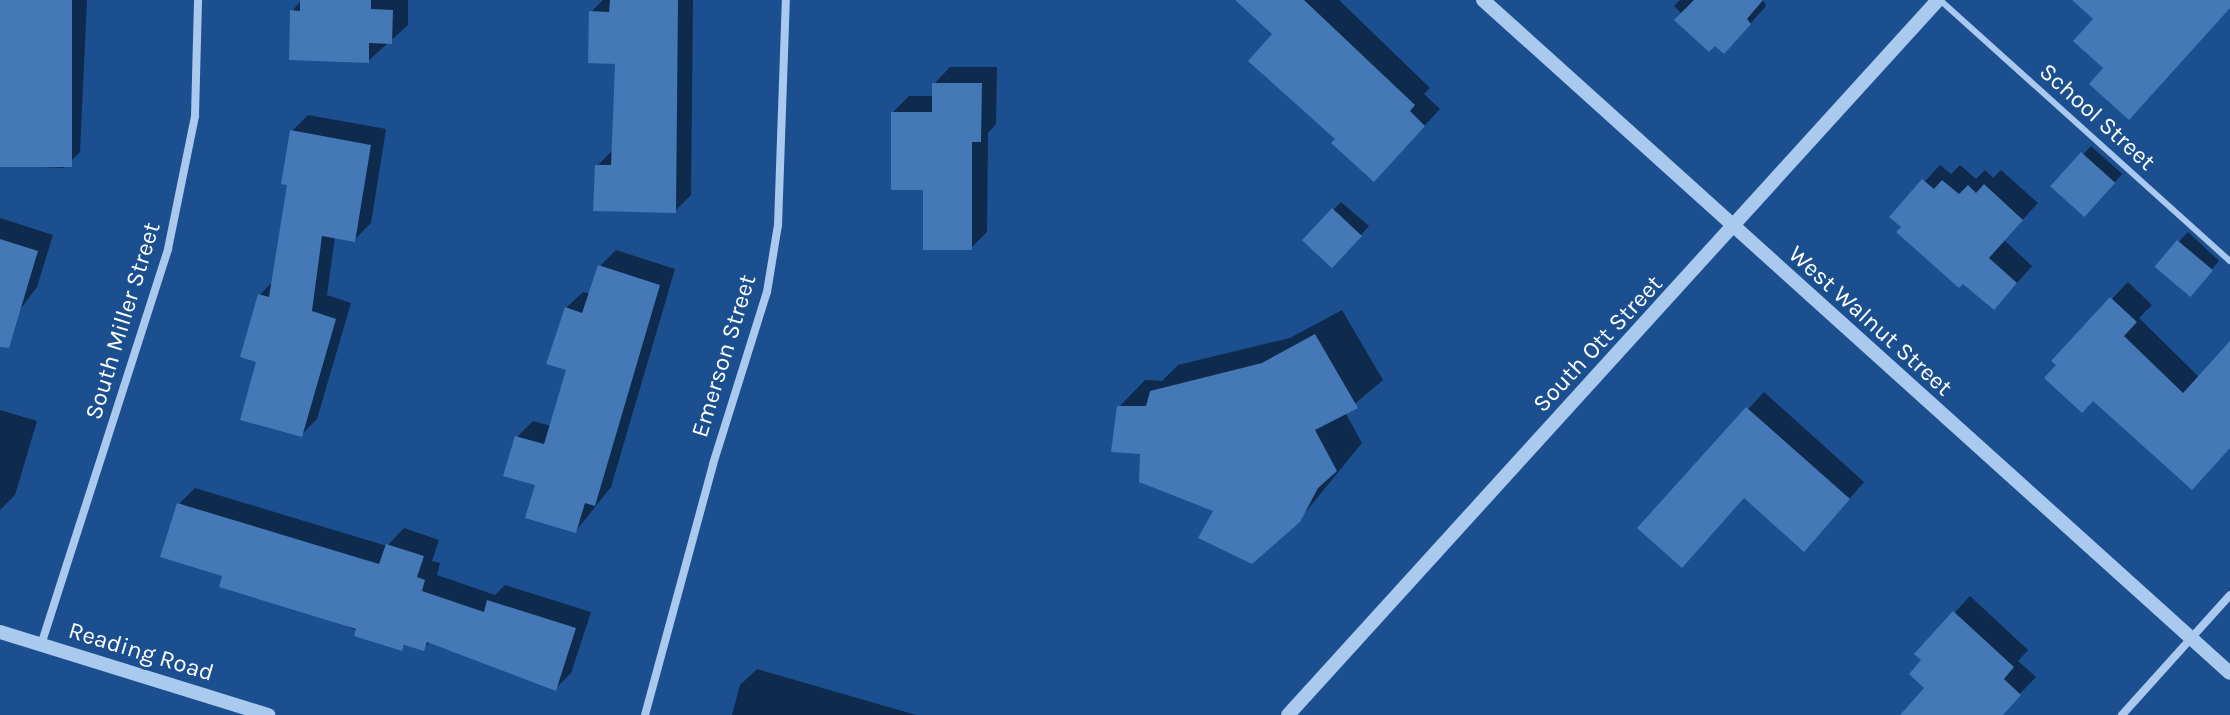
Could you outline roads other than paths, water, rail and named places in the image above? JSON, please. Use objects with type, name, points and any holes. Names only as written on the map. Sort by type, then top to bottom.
[{"type":"street","name":"South Miller Street","points":[[41,645],[168,249],[195,116],[198,0]]},
{"type":"street","name":"Emerson Street","points":[[645,715],[713,464],[767,292],[778,225],[786,0]]},
{"type":"street","name":"West Walnut Street","points":[[1483,0],[2230,673]]},
{"type":"street","name":"South Ott Street","points":[[1288,715],[1734,229],[1939,0]]},
{"type":"street","points":[[2122,715],[2230,595]]},
{"type":"street","name":"Reading Road","points":[[0,632],[268,715]]},
{"type":"lane","name":"School Street","points":[[1939,0],[2230,261]]}]
